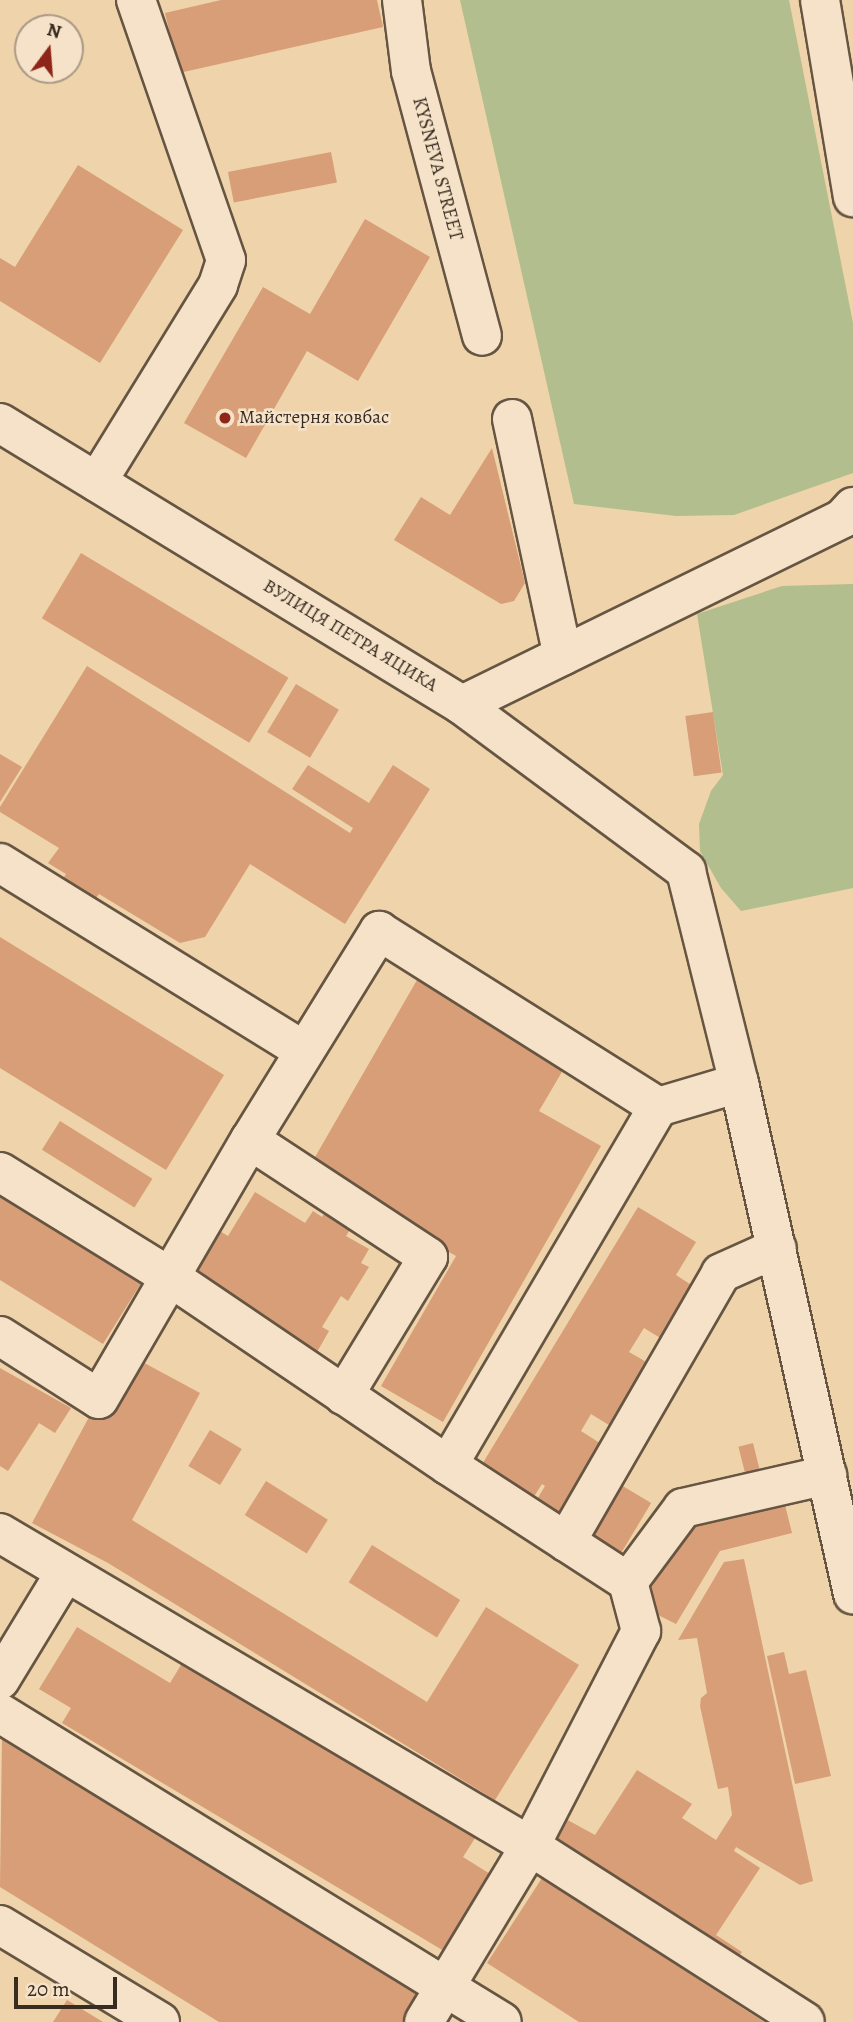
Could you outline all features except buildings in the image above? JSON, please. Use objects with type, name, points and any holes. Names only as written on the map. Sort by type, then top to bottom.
[{"type":"street","points":[[97,482],[218,285],[226,260],[136,0]]},
{"type":"street","name":"KYSNEVA STREET","points":[[402,0],[411,71],[482,336]]},
{"type":"street","points":[[820,0],[853,197]]},
{"type":"street","points":[[512,419],[563,656]]},
{"type":"street","name":"ВУЛИЦЯ ПЕТРА ЯЦИКА","points":[[0,423],[463,705],[686,871],[739,1083]]},
{"type":"street","points":[[463,705],[850,514]]},
{"type":"street","points":[[0,863],[304,1051]]},
{"type":"street","points":[[0,1336],[99,1399],[250,1140],[379,931],[658,1107]]},
{"type":"street","points":[[448,1465],[658,1107],[739,1083],[853,1594]]},
{"type":"street","points":[[250,1140],[428,1257],[344,1395]]},
{"type":"street","points":[[0,1172],[170,1277],[448,1465],[628,1581],[641,1631],[530,1846],[424,2022]]},
{"type":"street","points":[[566,1542],[721,1273],[777,1248]]},
{"type":"street","points":[[628,1581],[683,1508],[827,1475]]},
{"type":"street","points":[[0,1533],[530,1846],[805,2022]]},
{"type":"street","points":[[0,1680],[65,1573]]},
{"type":"street","points":[[0,1713],[446,1985],[502,2022]]},
{"type":"street","points":[[0,1924],[160,2022]]},
{"type":"green space","points":[[460,0],[789,0],[853,323],[853,473],[734,515],[676,516],[574,504]]},
{"type":"green space","points":[[853,584],[853,888],[741,911],[721,888],[700,851],[699,824],[711,791],[723,775],[697,614],[782,586]]},
{"type":"place","name":"Майстерня ковбас","points":[[225,418]]}]
